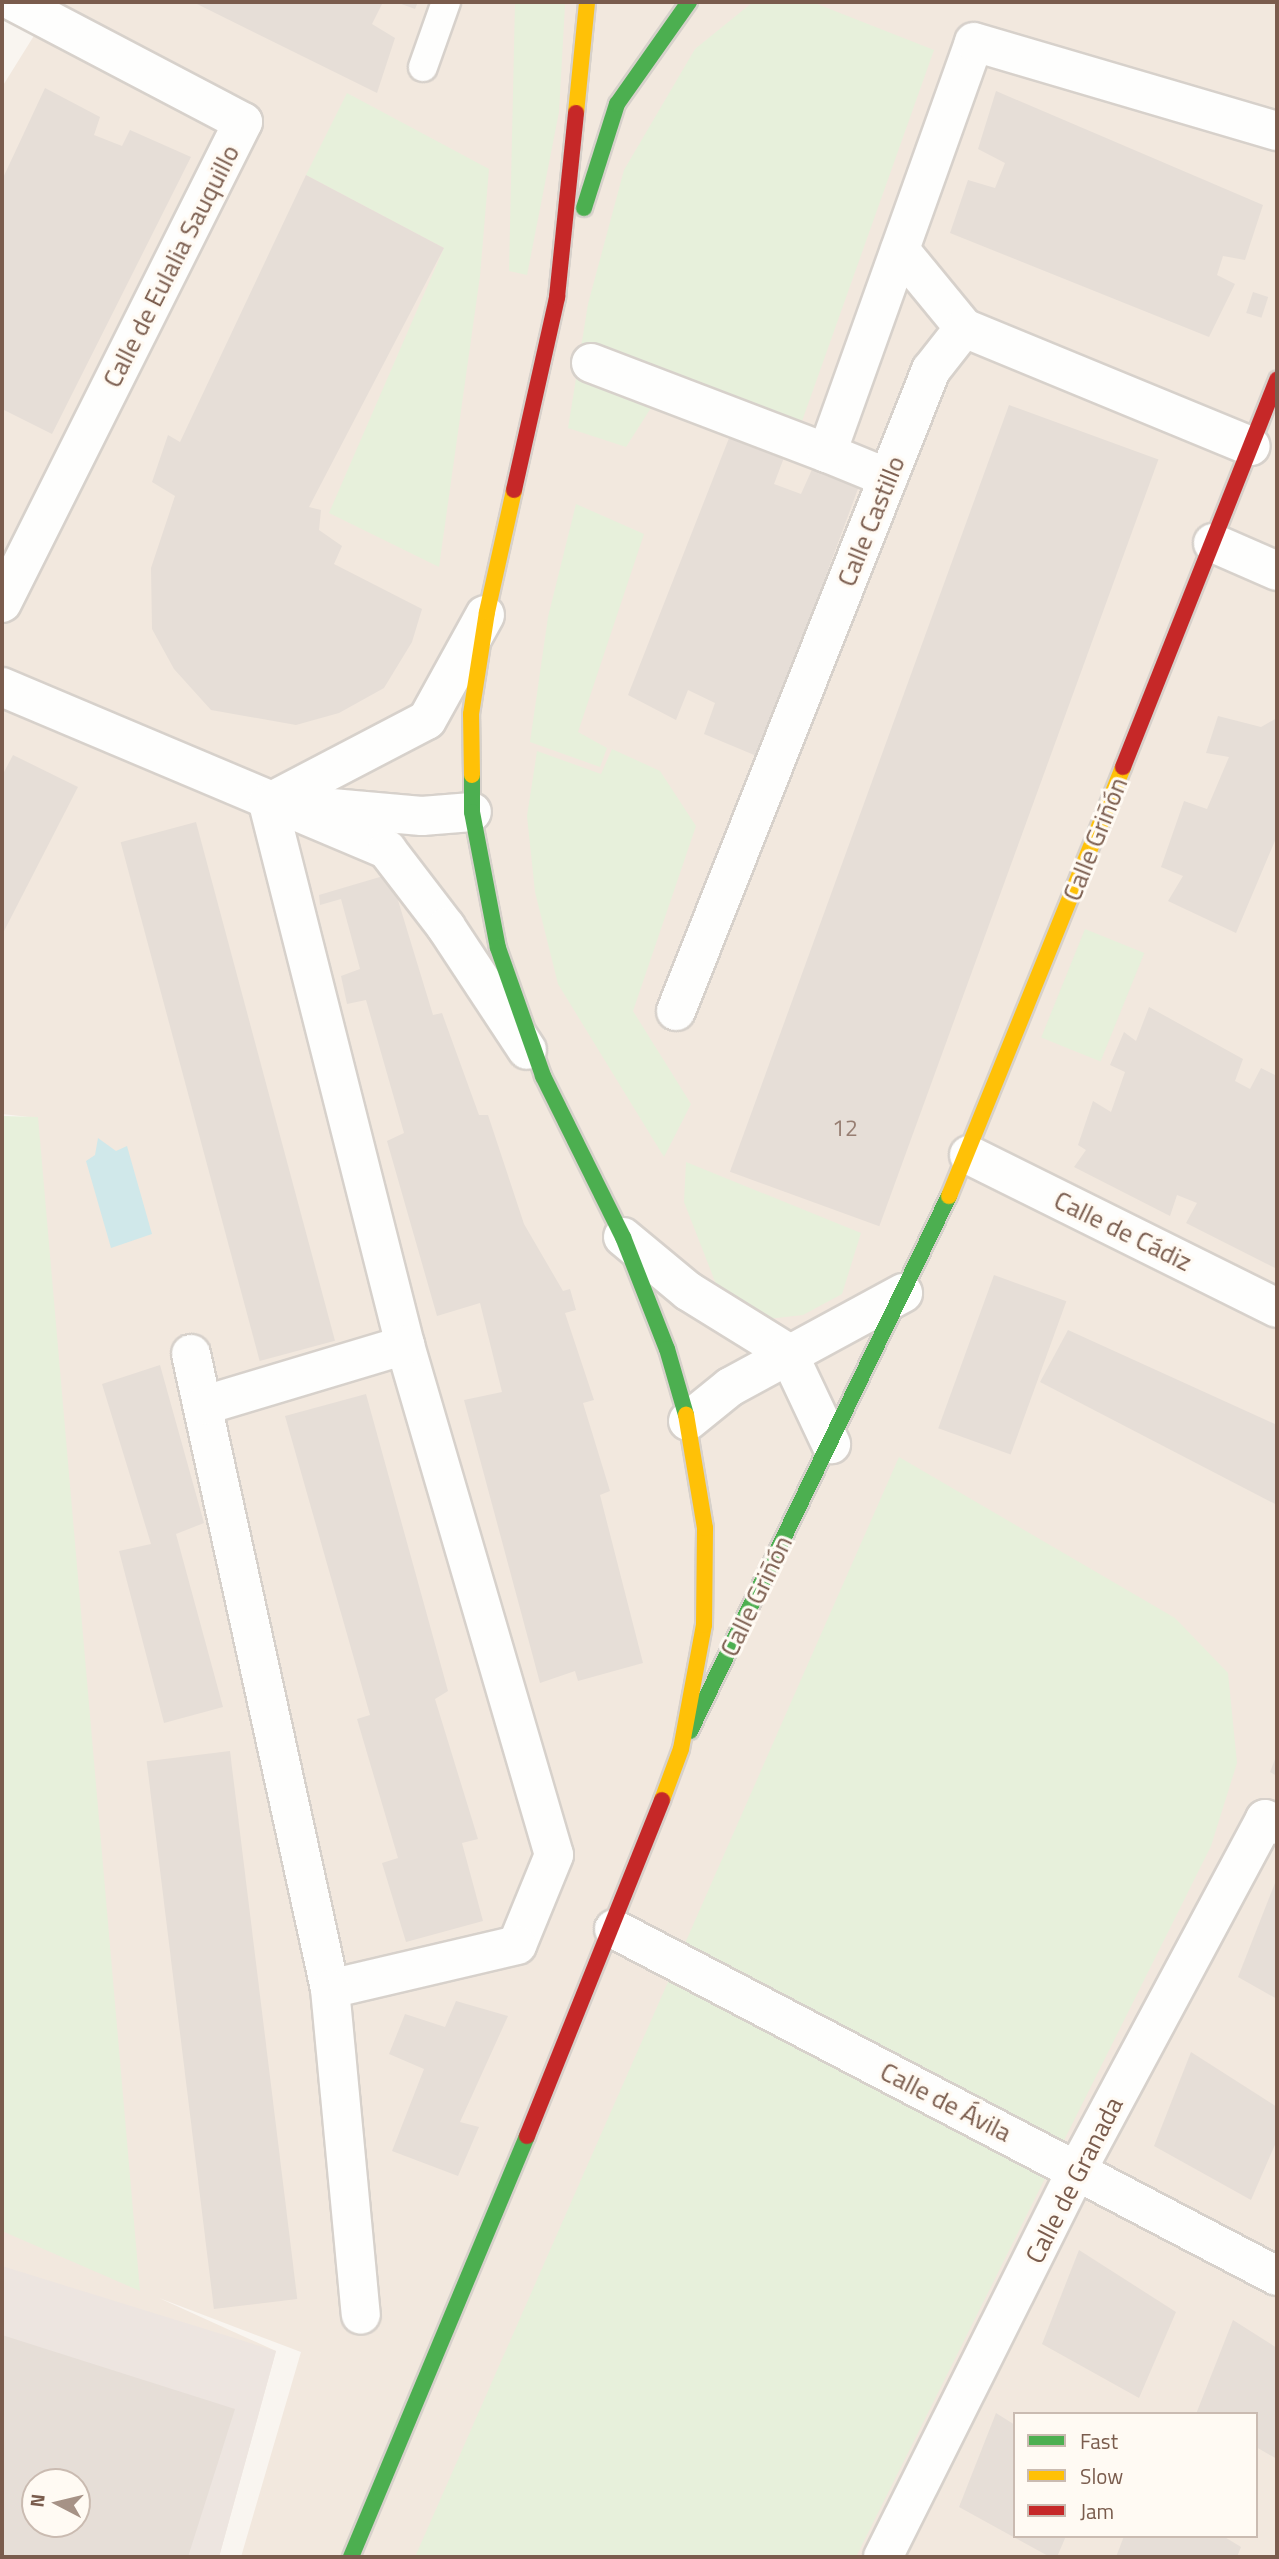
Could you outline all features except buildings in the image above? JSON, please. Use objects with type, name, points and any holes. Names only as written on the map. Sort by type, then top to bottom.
[{"type":"main road","points":[[557,297],[587,2]]},
{"type":"main road","points":[[351,2557],[614,1929],[681,1749],[704,1625],[705,1528],[688,1421],[667,1349],[623,1237],[543,1076],[498,948],[472,812],[471,713],[487,612],[557,297],[617,104],[689,2]]},
{"type":"main road","name":"Calle Griñón","points":[[681,1749],[969,1155],[1277,380]]},
{"type":"street","points":[[2,9],[6,2]]},
{"type":"street","name":"Calle de Eulalia Sauquillo","points":[[2,603],[243,122],[14,2]]},
{"type":"street","points":[[827,453],[974,42],[1277,131]]},
{"type":"street","points":[[900,250],[964,328],[1251,446]]},
{"type":"street","name":"Calle Castillo","points":[[676,1011],[931,370],[964,328]]},
{"type":"street","points":[[592,363],[888,478]]},
{"type":"street","points":[[1213,543],[1277,570]]},
{"type":"street","points":[[268,803],[427,720],[487,612]]},
{"type":"street","points":[[2,687],[268,803],[387,850],[446,927],[543,1076]]},
{"type":"street","points":[[268,803],[422,816],[472,812]]},
{"type":"street","points":[[268,803],[405,1345],[554,1855],[517,1945],[330,1989]]},
{"type":"street","name":"Calle de Cádiz","points":[[969,1155],[1277,1308]]},
{"type":"street","points":[[623,1237],[688,1291],[788,1353],[831,1444]]},
{"type":"street","points":[[688,1421],[730,1387],[788,1353],[903,1293]]},
{"type":"street","points":[[205,1405],[405,1345]]},
{"type":"street","points":[[191,1354],[205,1405],[330,1989],[361,2315]]},
{"type":"street","name":"Calle de Granada","points":[[898,2552],[1077,2170],[1265,1819],[1277,1825]]},
{"type":"street","name":"Calle de Ávila","points":[[614,1929],[1277,2276]]},
{"type":"lane","points":[[423,67],[446,2]]},
{"type":"shaded area","points":[[55,2],[1277,2],[1277,2557],[241,2557],[301,2352],[159,2298],[276,2351],[219,2557],[2,2557],[2,2231],[38,1118],[2,1114],[2,87]]},
{"type":"shaded area","points":[[2,2266],[276,2351],[219,2557],[2,2557]]},
{"type":"green space","points":[[515,2],[563,2],[565,5],[559,112],[527,275],[509,271]]},
{"type":"green space","points":[[753,2],[812,2],[934,50],[796,438],[663,389],[626,447],[568,428],[588,304],[624,170],[695,49]]},
{"type":"green space","points":[[347,93],[489,169],[480,276],[439,567],[329,513],[444,248],[306,175]]},
{"type":"green space","points":[[576,504],[644,534],[578,732],[607,748],[600,767],[530,742],[548,617]]},
{"type":"green space","points":[[612,749],[660,771],[696,826],[633,1011],[691,1104],[664,1157],[558,984],[535,892],[527,816],[537,751],[601,774]]},
{"type":"green space","points":[[1085,929],[1144,953],[1101,1061],[1041,1037]]},
{"type":"green space","points":[[2,1116],[38,1117],[140,2291],[2,2231]]},
{"type":"green space","points":[[686,1162],[861,1233],[842,1294],[803,1315],[768,1319],[716,1284],[684,1202]]},
{"type":"green space","points":[[899,1457],[1175,1618],[1228,1673],[1237,1763],[1211,1846],[856,2557],[415,2557]]},
{"type":"water","points":[[98,1138],[116,1151],[127,1146],[152,1234],[111,1248],[86,1161],[95,1155]]},
{"type":"traffic: fast","points":[[584,208],[617,104],[689,2]]},
{"type":"traffic: fast","points":[[472,775],[472,812],[498,948],[543,1076],[623,1237],[667,1349],[686,1415]]},
{"type":"traffic: fast","points":[[690,1731],[949,1196]]},
{"type":"traffic: fast","points":[[351,2557],[527,2136]]},
{"type":"traffic: slow","points":[[576,113],[587,2]]},
{"type":"traffic: slow","points":[[472,775],[471,714],[487,612],[514,490]]},
{"type":"traffic: slow","points":[[949,1196],[1123,767]]},
{"type":"traffic: slow","points":[[662,1800],[681,1749],[704,1625],[705,1528],[686,1415]]},
{"type":"traffic: jam","points":[[514,490],[557,297],[576,113]]},
{"type":"traffic: jam","points":[[1123,767],[1277,380]]},
{"type":"traffic: jam","points":[[527,2136],[662,1800]]}]
